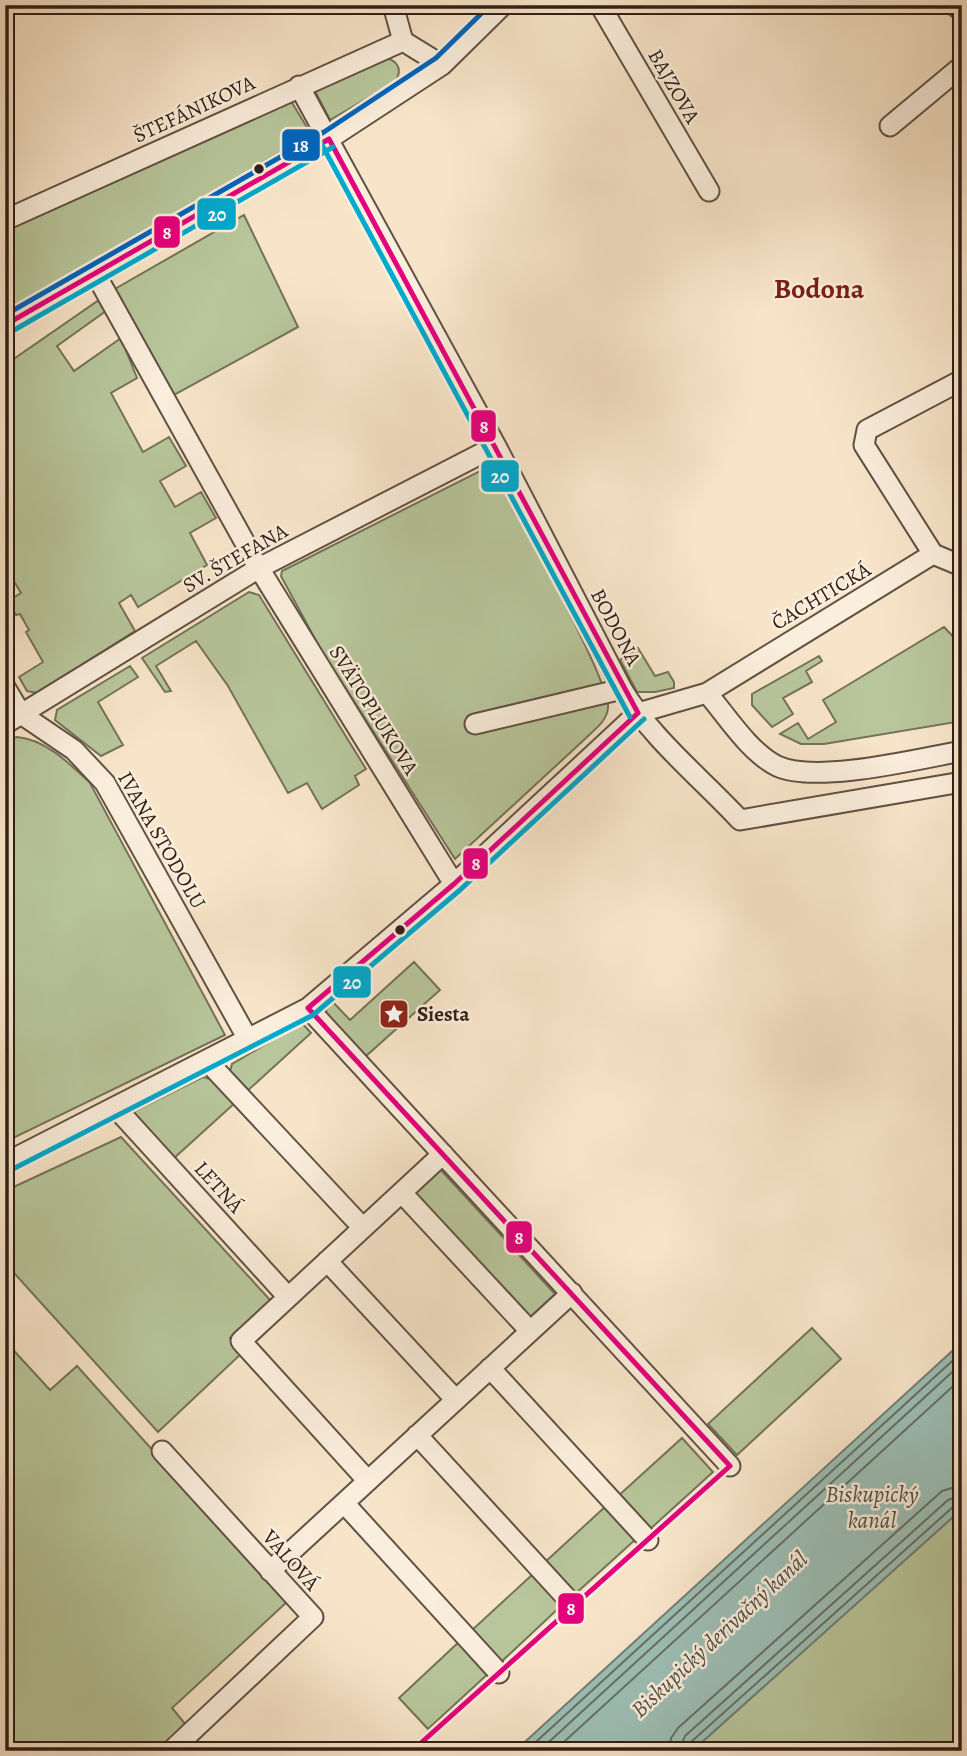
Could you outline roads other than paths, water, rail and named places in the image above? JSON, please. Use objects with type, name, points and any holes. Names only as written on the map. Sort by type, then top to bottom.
[{"type":"street","points":[[393,5],[403,41],[442,65]]},
{"type":"street","points":[[5,325],[329,139],[442,65],[503,5]]},
{"type":"street","name":"BAJZOVA","points":[[600,5],[709,191]]},
{"type":"street","points":[[954,5],[962,11]]},
{"type":"street","name":"ŠTEFÁNIKOVA","points":[[5,220],[403,41]]},
{"type":"street","points":[[890,126],[962,66]]},
{"type":"street","name":"BODONA","points":[[299,86],[496,446],[622,689],[638,713],[740,820],[961,782]]},
{"type":"street","points":[[95,273],[244,541]]},
{"type":"street","points":[[962,380],[867,430],[864,445],[933,554],[962,566]]},
{"type":"street","name":"SV. ŠTEFANA","points":[[13,719],[256,564],[496,446]]},
{"type":"street","name":"ČACHTICKÁ","points":[[638,713],[706,693],[933,554]]},
{"type":"street","name":"SVÄTOPLUKOVA","points":[[256,564],[454,884]]},
{"type":"street","name":"IVANA STODOLU","points":[[5,687],[13,719],[74,750],[104,783],[249,1041]]},
{"type":"street","points":[[475,724],[622,689]]},
{"type":"street","points":[[706,693],[761,755],[778,766],[809,774],[958,751],[961,782]]},
{"type":"street","points":[[5,1163],[208,1062],[308,1008],[454,884],[638,713]]},
{"type":"street","points":[[308,1008],[730,1466]]},
{"type":"street","points":[[208,1062],[363,1228]]},
{"type":"street","name":"LETNÁ","points":[[116,1108],[289,1297]]},
{"type":"street","points":[[368,1481],[241,1341],[443,1154]]},
{"type":"street","points":[[402,1193],[530,1331]]},
{"type":"street","points":[[327,1261],[456,1400]]},
{"type":"street","points":[[270,1571],[572,1293]]},
{"type":"street","points":[[490,1368],[648,1540]]},
{"type":"street","points":[[417,1435],[574,1606]]},
{"type":"street","name":"VALOVÁ","points":[[162,1451],[313,1617],[171,1751]]},
{"type":"street","points":[[344,1503],[499,1673]]},
{"type":"water","name":"Biskupický kanál","points":[[962,1342],[962,1509],[692,1751],[515,1751]]},
{"type":"place","name":"Siesta","points":[[394,1014]]},
{"type":"district","name":"Bodona","points":[[819,288]]},
{"type":"water label","name":"Biskupický derivačný kanál","points":[[719,1634]]}]
